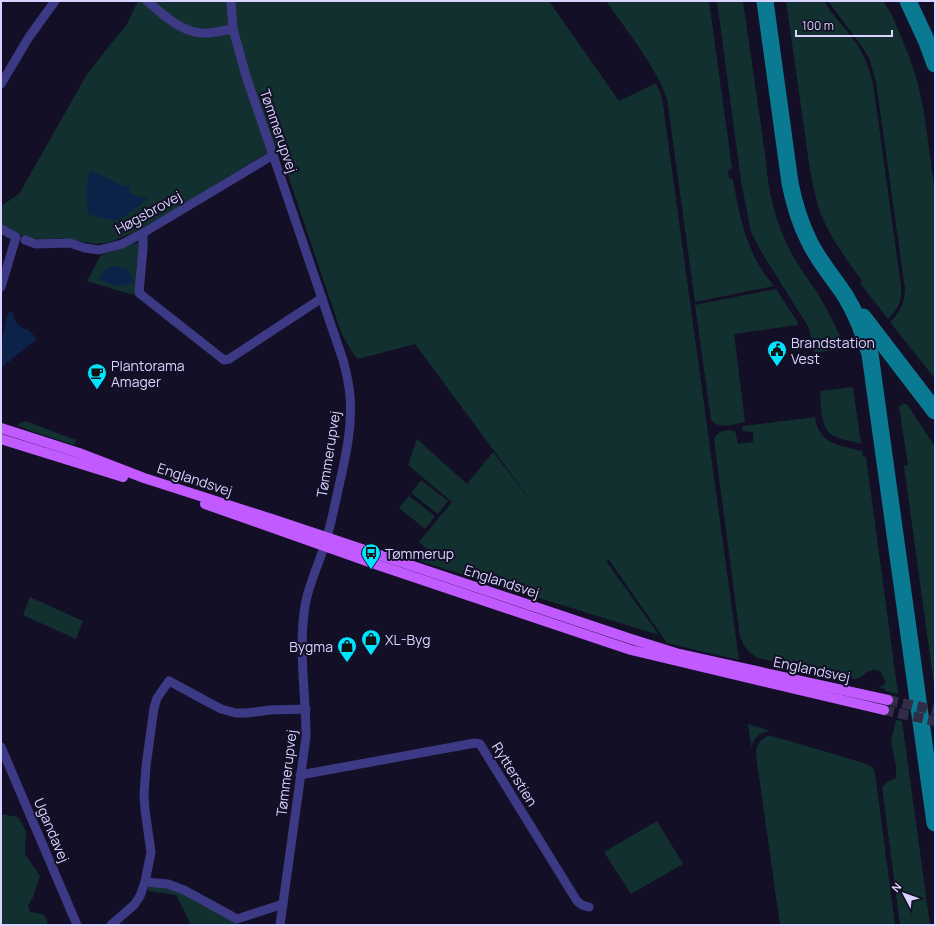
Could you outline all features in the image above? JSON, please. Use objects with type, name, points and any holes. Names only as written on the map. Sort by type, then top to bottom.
[{"type":"main road","name":"Englandsvej","points":[[1,428],[79,453],[144,478],[631,650],[884,710]]},
{"type":"main road","name":"Englandsvej","points":[[1,439],[157,487],[679,654],[888,700]]},
{"type":"street","points":[[1,84],[29,37],[55,1]]},
{"type":"street","points":[[147,1],[171,21],[194,32],[208,33],[233,29]]},
{"type":"street","name":"Tømmerupvej","points":[[231,1],[233,29],[246,76],[343,360],[350,395],[350,417],[346,452],[326,542],[306,605],[303,624],[306,737],[280,925]]},
{"type":"street","name":"Høgsbrovej","points":[[25,240],[36,244],[70,243],[85,248],[99,250],[122,244],[273,155]]},
{"type":"street","points":[[1,229],[16,237],[1,287]]},
{"type":"street","points":[[143,233],[139,293],[224,360],[229,359],[322,298]]},
{"type":"street","points":[[111,925],[134,905],[140,896],[145,882],[152,852],[145,810],[144,795],[146,766],[154,708],[157,698],[169,681],[221,709],[236,713],[248,714],[270,710],[306,709]]},
{"type":"street","name":"Rytterstien","points":[[300,775],[475,743],[480,744],[577,901],[582,905],[589,907]]},
{"type":"street","name":"Ugandavej","points":[[1,747],[77,925]]},
{"type":"street","points":[[145,882],[168,884],[184,890],[237,919],[283,904]]},
{"type":"green space","points":[[138,1],[549,1],[619,101],[656,83],[662,97],[739,660],[667,643],[609,560],[606,561],[659,635],[419,561],[428,550],[419,542],[452,502],[408,465],[417,439],[467,484],[493,452],[537,509],[415,344],[358,359],[354,355],[342,335],[278,146],[139,230],[110,242],[96,244],[61,238],[39,240],[37,238],[29,239],[1,225],[1,206],[19,194],[86,76],[126,26]]},
{"type":"green space","points":[[606,1],[709,1],[732,168],[728,171],[729,178],[733,179],[739,213],[749,245],[764,273],[774,286],[695,302],[667,99],[662,86],[648,61]]},
{"type":"green space","points":[[717,1],[743,1],[769,185],[777,219],[791,252],[824,304],[845,348],[814,353],[809,328],[762,253],[751,232],[741,181]]},
{"type":"green space","points":[[786,1],[824,1],[859,48],[870,73],[873,83],[901,286],[899,304],[888,319],[860,283],[862,281],[833,239],[818,207],[810,170]]},
{"type":"green space","points":[[828,1],[883,1],[892,15],[909,56],[918,84],[924,112],[935,193],[935,379],[890,322],[897,315],[901,307],[905,289],[876,82],[869,58]]},
{"type":"green space","points":[[139,242],[137,288],[133,295],[87,281],[101,255]]},
{"type":"green space","points":[[776,289],[797,321],[798,325],[734,334],[745,422],[727,426],[719,425],[711,420],[695,305]]},
{"type":"green space","points":[[853,387],[861,444],[834,436],[829,433],[824,423],[821,409],[820,391]]},
{"type":"green space","points":[[903,404],[907,404],[935,447],[935,692],[904,466],[908,465],[899,407]]},
{"type":"green space","points":[[815,417],[817,426],[821,433],[831,442],[862,451],[863,457],[866,457],[898,694],[879,688],[885,684],[885,681],[881,672],[877,670],[868,672],[856,679],[758,658],[747,649],[740,637],[714,439],[720,432],[732,430],[735,431],[738,444],[753,442],[753,432],[743,431],[743,426]]},
{"type":"green space","points":[[25,421],[76,440],[74,445],[17,425]]},
{"type":"green space","points":[[421,480],[448,501],[438,514],[411,493]]},
{"type":"green space","points":[[409,496],[435,516],[425,529],[399,508]]},
{"type":"green space","points":[[30,597],[83,621],[76,639],[23,615]]},
{"type":"green space","points":[[896,720],[902,721],[930,925],[900,925],[882,787],[887,782],[896,778],[896,767],[891,741]]},
{"type":"green space","points":[[748,724],[771,731],[757,736],[753,742],[752,750]]},
{"type":"green space","points":[[767,736],[772,736],[864,763],[872,767],[875,773],[895,925],[780,925],[756,755],[758,744]]},
{"type":"green space","points":[[1,814],[18,817],[26,831],[25,854],[40,876],[33,897],[28,906],[30,912],[42,914],[46,918],[48,925],[1,925]]},
{"type":"green space","points":[[657,821],[683,864],[631,894],[604,852]]},
{"type":"green space","points":[[149,885],[166,886],[241,921],[233,925],[191,925],[176,895],[148,891]]},
{"type":"water","points":[[90,170],[126,187],[129,185],[131,194],[148,199],[119,220],[101,218],[88,214],[86,191]]},
{"type":"water","points":[[115,266],[128,269],[134,283],[115,286],[99,279],[105,269]]},
{"type":"water","points":[[8,312],[13,313],[14,319],[18,324],[24,329],[28,329],[37,339],[1,368],[1,342]]},
{"type":"taxiway","points":[[765,1],[790,183],[795,205],[813,249],[854,311],[870,354],[935,823]]},
{"type":"taxiway","points":[[908,1],[927,42],[935,64]]},
{"type":"taxiway","points":[[863,317],[935,411]]},
{"type":"tunnel","points":[[888,700],[935,710]]},
{"type":"tunnel","points":[[884,710],[935,721]]},
{"type":"place","name":"Brandstation Vest","points":[[777,367]]},
{"type":"place","name":"Plantorama Amager","points":[[97,390]]},
{"type":"place","name":"Tømmerup","points":[[371,570]]},
{"type":"place","name":"XL-Byg","points":[[371,656]]},
{"type":"place","name":"Bygma","points":[[347,663]]}]
